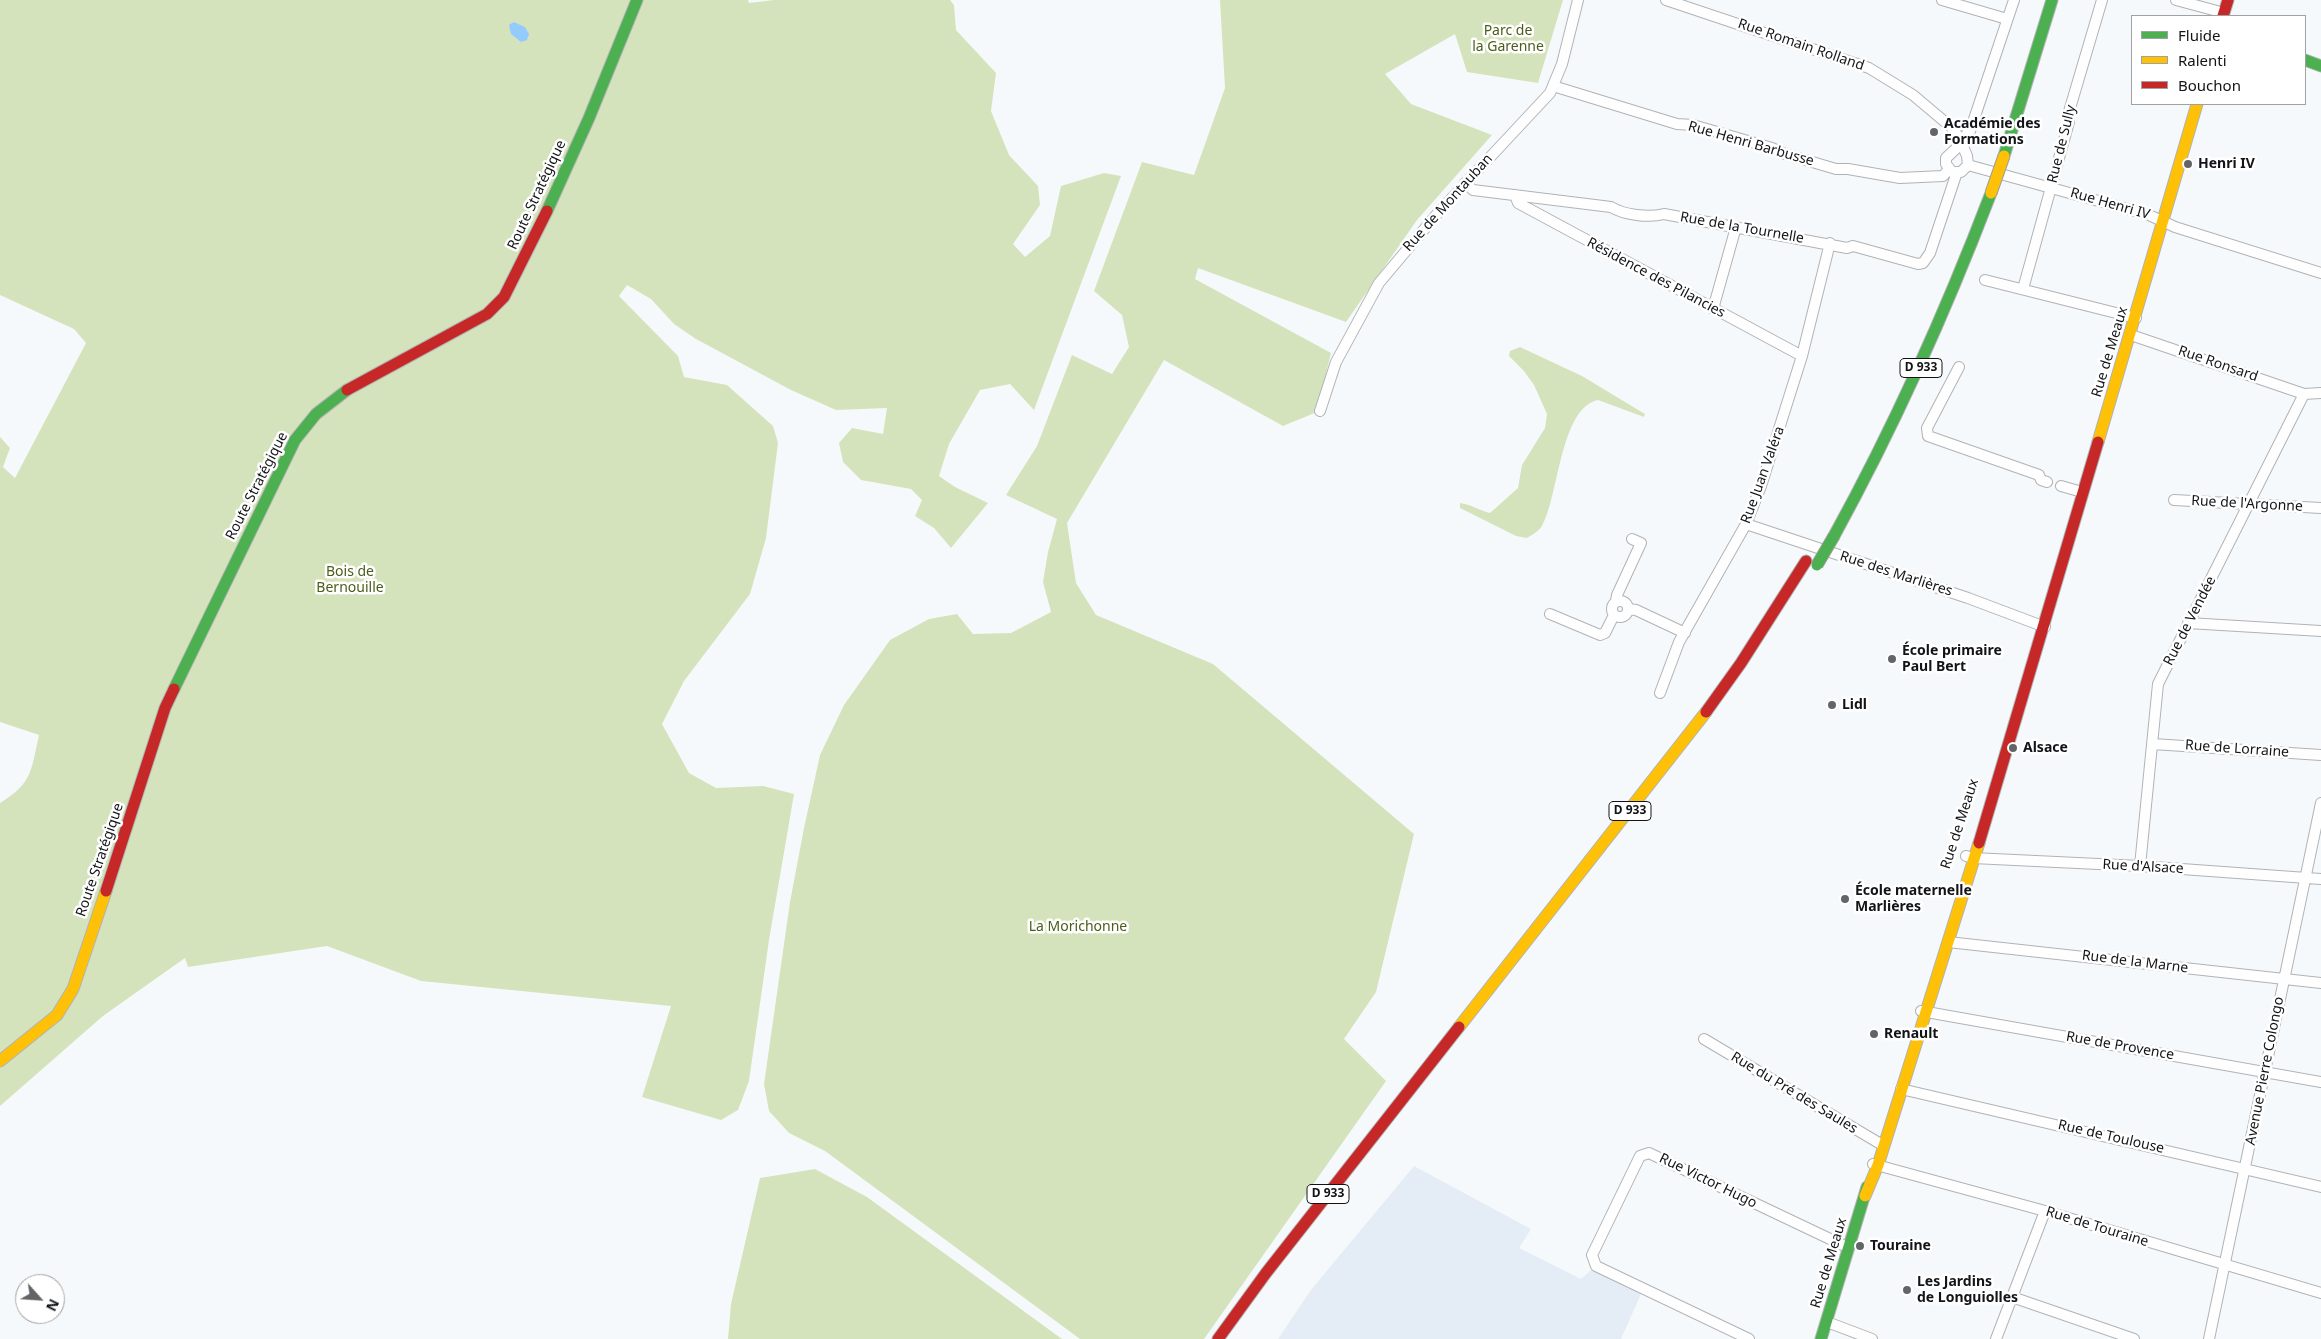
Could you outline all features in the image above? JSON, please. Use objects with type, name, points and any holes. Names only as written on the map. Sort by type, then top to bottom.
[{"type":"main road","name":"Route Stratégique","points":[[0,1061],[57,1015],[73,989],[165,708],[295,440],[316,414],[347,390],[487,314],[504,297],[530,248],[589,118],[637,0]]},
{"type":"main road","name":"D 933","points":[[1815,569],[1828,534],[1908,367],[1950,269],[2004,156],[2052,0]]},
{"type":"main road","points":[[2219,13],[2226,0]]},
{"type":"main road","points":[[2306,60],[2321,66]]},
{"type":"main road","name":"Rue de Meaux","points":[[1881,1144],[1901,1089],[1922,1011],[1948,942],[1984,800],[2042,625],[2131,335],[2196,105]]},
{"type":"main road","name":"D 933","points":[[1986,191],[1989,162]]},
{"type":"main road","name":"D 933","points":[[1218,1339],[1266,1273],[1684,742],[1766,626],[1806,561],[1828,534]]},
{"type":"main road","name":"Rue de Meaux","points":[[1821,1339],[1970,857],[1984,826],[2042,625]]},
{"type":"main road","points":[[1745,677],[1756,662]]},
{"type":"main road","points":[[1984,826],[1986,808],[1984,800],[1994,792]]},
{"type":"main road","points":[[1232,1339],[1273,1284]]},
{"type":"street","name":"Rue de Montauban","points":[[1320,411],[1336,362],[1379,283],[1406,249],[1545,98],[1553,86],[1562,64],[1578,0]]},
{"type":"street","name":"Rue Romain Rolland","points":[[1666,0],[1869,68],[1913,95],[1954,130],[1960,148]]},
{"type":"street","points":[[1942,0],[2007,19]]},
{"type":"street","points":[[1960,148],[1967,156],[1968,165],[1964,170],[1953,171],[1946,164],[1946,158],[1948,154],[1960,148],[1970,127],[2014,0]]},
{"type":"street","name":"Rue de Sully","points":[[2023,289],[2069,122],[2068,115],[2102,0]]},
{"type":"street","points":[[2176,0],[2219,13]]},
{"type":"street","name":"Rue Henri Barbusse","points":[[1553,86],[1677,124],[1693,126],[1772,148],[1785,154],[1836,169],[1848,168],[1900,178],[1943,176],[1953,171]]},
{"type":"street","points":[[1954,130],[1970,127]]},
{"type":"street","name":"Rue Henri IV","points":[[1968,165],[2151,215],[2175,226],[2321,273]]},
{"type":"street","name":"Rue de la Tournelle","points":[[1465,183],[1473,190],[1611,207],[1617,211],[1646,215],[1656,216],[1664,214],[1847,248],[1853,246],[1918,264],[1923,263],[1930,253],[1953,171]]},
{"type":"street","name":"Résidence des Pilancies","points":[[1515,195],[1518,203],[1802,356]]},
{"type":"street","points":[[1713,309],[1736,227]]},
{"type":"street","name":"Rue Juan Valéra","points":[[1660,693],[1684,633],[1746,524],[1778,438],[1802,356],[1830,244]]},
{"type":"street","points":[[1985,280],[2136,318]]},
{"type":"street","name":"Rue Ronsard","points":[[2131,335],[2304,394]]},
{"type":"street","points":[[1959,367],[1927,428],[1928,436],[2039,475],[2041,480],[2047,482]]},
{"type":"street","points":[[2304,394],[2321,393]]},
{"type":"street","name":"Rue de Vendée","points":[[2140,866],[2158,684],[2304,394]]},
{"type":"street","points":[[2061,486],[2082,492]]},
{"type":"street","name":"Rue de l'Argonne","points":[[2174,500],[2321,508]]},
{"type":"street","name":"Rue des Marlières","points":[[1746,524],[1968,598],[2042,625]]},
{"type":"street","points":[[1550,614],[1600,635],[1605,633],[1614,615],[1612,608],[1617,595],[1641,543],[1632,539]]},
{"type":"street","points":[[1616,601],[1624,602],[1628,609]]},
{"type":"street","points":[[1628,609],[1636,610],[1684,633]]},
{"type":"street","points":[[1614,615],[1622,617],[1628,609]]},
{"type":"street","points":[[2188,623],[2321,632]]},
{"type":"street","name":"Rue de Lorraine","points":[[2153,744],[2321,755]]},
{"type":"street","name":"Avenue Pierre Colongo","points":[[2210,1339],[2321,803]]},
{"type":"street","name":"Rue d'Alsace","points":[[1970,857],[2140,866],[2321,879]]},
{"type":"street","name":"Rue de la Marne","points":[[1948,942],[2321,983]]},
{"type":"street","name":"Rue de Provence","points":[[1922,1011],[2321,1082]]},
{"type":"street","name":"Rue du Pré des Saules","points":[[1704,1039],[1881,1144]]},
{"type":"street","name":"Rue de Toulouse","points":[[1901,1089],[2321,1187]]},
{"type":"street","name":"Rue Victor Hugo","points":[[1749,1339],[1596,1266],[1592,1256],[1640,1156],[1649,1153],[1850,1248]]},
{"type":"street","name":"Rue de Touraine","points":[[1875,1164],[2045,1211],[2321,1293]]},
{"type":"street","points":[[1996,1339],[2045,1211]]},
{"type":"street","points":[[2012,1297],[2134,1339]]},
{"type":"street","points":[[1827,1322],[1872,1339]]},
{"type":"shaded area","points":[[1414,1166],[1531,1229],[1519,1248],[1581,1279],[1592,1269],[1641,1294],[1621,1339],[1278,1339],[1310,1291]]},
{"type":"green space","name":"Bois de Bernouille","points":[[0,0],[748,0],[749,3],[774,0],[950,0],[954,5],[956,30],[996,73],[991,111],[1009,155],[1038,186],[1040,205],[1013,244],[1025,257],[1050,236],[1061,186],[1104,173],[1121,176],[1034,410],[1010,384],[980,390],[949,444],[939,476],[955,487],[988,503],[951,548],[934,528],[915,516],[922,500],[911,489],[861,480],[843,462],[839,443],[852,428],[883,434],[887,408],[836,410],[791,390],[696,339],[674,324],[651,299],[627,285],[619,296],[678,356],[684,377],[727,385],[773,426],[778,443],[766,538],[750,594],[684,681],[662,724],[689,773],[716,788],[763,786],[794,794],[769,940],[749,1081],[738,1110],[721,1120],[642,1097],[671,1006],[421,981],[327,946],[188,967],[185,958],[103,1016],[0,1106],[0,803],[11,796],[25,782],[32,767],[39,735],[0,722],[0,437],[10,448],[3,467],[15,478],[86,343],[74,329],[0,295]]},
{"type":"green space","name":"La Morichonne","points":[[1220,0],[1563,0],[1538,83],[1467,72],[1455,34],[1385,74],[1411,104],[1492,135],[1417,220],[1346,322],[1198,268],[1195,279],[1331,353],[1317,412],[1283,426],[1164,360],[1067,523],[1076,583],[1096,615],[1213,664],[1414,834],[1376,992],[1344,1039],[1386,1081],[1204,1339],[1080,1339],[825,1151],[789,1133],[769,1111],[764,1084],[790,902],[804,828],[820,755],[844,705],[890,640],[929,619],[957,614],[973,634],[1011,633],[1051,612],[1043,582],[1048,552],[1057,519],[1006,495],[1037,446],[1072,355],[1112,374],[1129,347],[1122,315],[1094,291],[1142,162],[1194,175],[1225,88]]},
{"type":"green space","points":[[1520,347],[1582,376],[1645,414],[1644,417],[1598,400],[1585,406],[1568,435],[1553,495],[1542,526],[1527,538],[1516,536],[1460,508],[1460,503],[1490,513],[1518,488],[1522,465],[1545,428],[1547,414],[1534,385],[1509,356],[1510,351]]},
{"type":"green space","points":[[815,1169],[867,1197],[1062,1339],[728,1339],[731,1304],[760,1178]]},
{"type":"water","points":[[514,22],[525,27],[529,34],[527,40],[521,42],[511,34],[509,25]]},
{"type":"traffic: fast","points":[[547,211],[589,118],[637,0]]},
{"type":"traffic: fast","points":[[2004,156],[2052,0]]},
{"type":"traffic: fast","points":[[2306,60],[2321,66]]},
{"type":"traffic: fast","points":[[1834,536],[1899,410],[1938,324],[1991,193]]},
{"type":"traffic: fast","points":[[174,689],[295,440],[316,414],[347,390]]},
{"type":"traffic: fast","points":[[1817,565],[1834,536]]},
{"type":"traffic: fast","points":[[1821,1339],[1867,1187]]},
{"type":"traffic: slow","points":[[2098,442],[2197,105]]},
{"type":"traffic: slow","points":[[1991,193],[2004,156]]},
{"type":"traffic: slow","points":[[1459,1027],[1706,712]]},
{"type":"traffic: slow","points":[[1865,1196],[1878,1165],[1979,843]]},
{"type":"traffic: slow","points":[[0,1061],[57,1015],[73,989],[106,891]]},
{"type":"traffic: jam","points":[[2223,15],[2228,0]]},
{"type":"traffic: jam","points":[[347,390],[487,314],[504,297],[547,211]]},
{"type":"traffic: jam","points":[[1979,843],[2098,442]]},
{"type":"traffic: jam","points":[[1706,712],[1741,663],[1806,561]]},
{"type":"traffic: jam","points":[[106,891],[165,708],[174,689]]},
{"type":"traffic: jam","points":[[1218,1339],[1266,1273],[1459,1027]]},
{"type":"place","name":"Académie des Formations","points":[[1934,132]]},
{"type":"place","name":"Henri IV","points":[[2188,164]]},
{"type":"place","name":"École primaire Paul Bert","points":[[1892,659]]},
{"type":"place","name":"Lidl","points":[[1832,705]]},
{"type":"place","name":"Alsace","points":[[2013,748]]},
{"type":"place","name":"École maternelle Marlières","points":[[1845,899]]},
{"type":"place","name":"Renault","points":[[1874,1034]]},
{"type":"place","name":"Touraine","points":[[1860,1246]]},
{"type":"place","name":"Les Jardins de Longuiolles","points":[[1907,1290]]},
{"type":"park label","name":"Parc de la Garenne","points":[[1508,40]]}]
